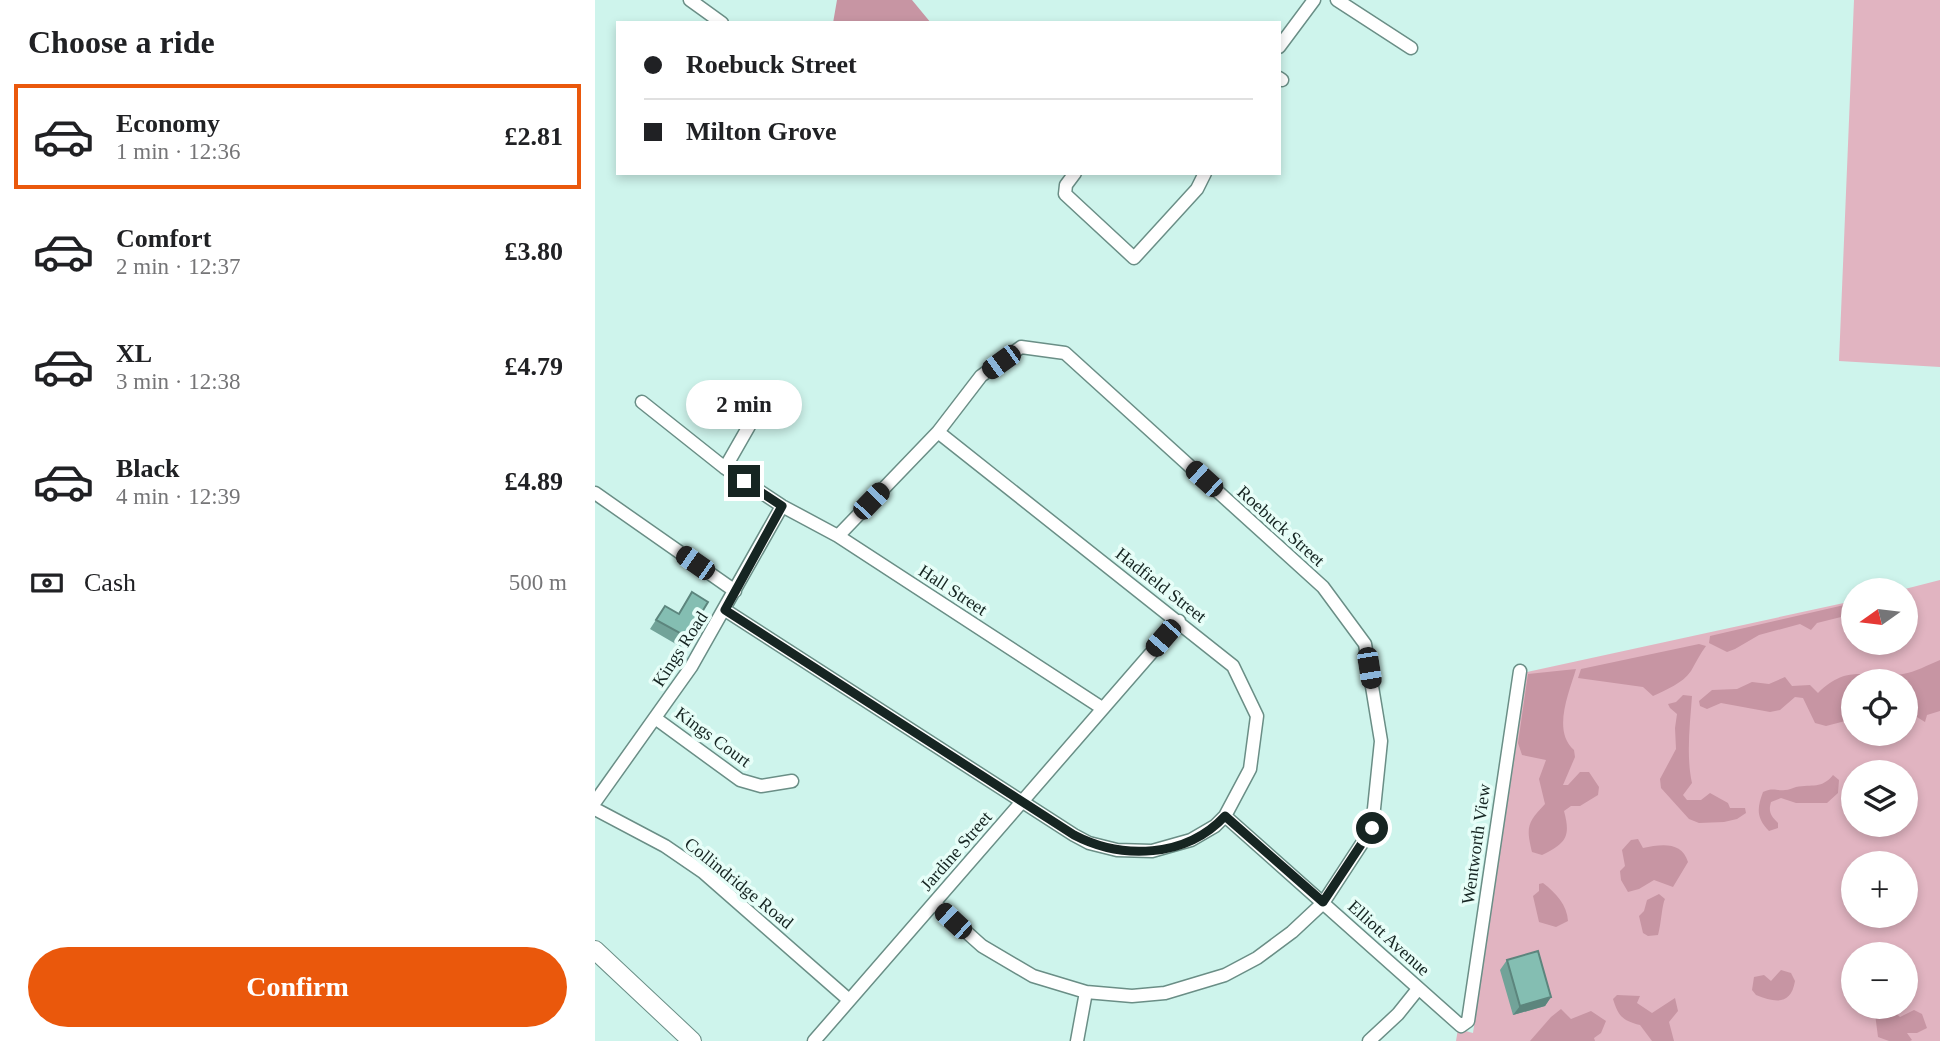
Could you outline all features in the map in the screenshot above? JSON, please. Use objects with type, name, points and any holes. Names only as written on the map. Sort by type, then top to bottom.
[{"type":"main road","points":[[595,950],[692,1041]]},
{"type":"street","points":[[690,0],[719,21]]},
{"type":"street","points":[[1281,44],[1314,0]]},
{"type":"street","points":[[1337,0],[1411,48]]},
{"type":"street","points":[[1074,175],[1066,185],[1065,194],[1134,258],[1197,189],[1204,175]]},
{"type":"street","name":"Roebuck Street","points":[[838,536],[938,432],[981,376],[1021,347],[1065,352],[1323,587],[1365,644],[1381,741],[1372,828],[1323,902],[1292,932],[1257,958],[1225,975],[1190,987],[1148,995],[1086,992],[1019,970],[982,946],[934,904]]},
{"type":"street","points":[[725,468],[749,426],[751,409],[732,391]]},
{"type":"street","name":"Hall Street","points":[[642,402],[725,468],[782,506],[838,536],[1102,708]]},
{"type":"street","name":"Hadfield Street","points":[[938,432],[1233,666],[1257,716],[1250,769],[1225,816]]},
{"type":"street","points":[[595,493],[736,590]]},
{"type":"street","name":"Kings Road","points":[[595,802],[691,667],[782,506]]},
{"type":"street","points":[[725,610],[1089,843],[1135,852],[1170,848],[1191,840],[1215,826],[1225,816]]},
{"type":"street","name":"Jardine Street","points":[[814,1041],[1179,621]]},
{"type":"street","name":"Wentworth View","points":[[1468,1021],[1520,671]]},
{"type":"street","name":"Kings Court","points":[[655,718],[740,780],[761,786],[792,780]]},
{"type":"street","name":"Collindridge Road","points":[[595,808],[664,846],[703,872],[849,1000]]},
{"type":"street","name":"Elliott Avenue","points":[[1225,816],[1461,1026],[1468,1021]]},
{"type":"street","points":[[1369,1041],[1398,1014],[1418,989]]},
{"type":"street","points":[[1077,1041],[1086,992]]},
{"type":"shaded area","points":[[837,0],[912,0],[929,21],[833,21]]},
{"type":"shaded area","points":[[1854,0],[1940,0],[1940,367],[1839,361]]},
{"type":"shaded area","points":[[1940,580],[1940,1041],[1456,1041],[1458,1029],[1473,1033],[1527,672],[1841,604],[1841,655],[1918,655],[1918,586]]},
{"type":"shaded area","points":[[1841,606],[1841,617],[1817,623],[1811,630],[1800,624],[1759,635],[1727,652],[1709,643],[1710,636]]},
{"type":"shaded area","points":[[1699,644],[1706,646],[1688,675],[1674,686],[1653,696],[1643,687],[1578,678],[1581,669]]},
{"type":"shaded area","points":[[1940,660],[1940,711],[1927,715],[1925,722],[1918,718],[1918,670]]},
{"type":"shaded area","points":[[1576,669],[1566,700],[1563,722],[1567,742],[1574,750],[1575,757],[1563,785],[1568,785],[1580,772],[1589,772],[1599,787],[1598,795],[1580,806],[1571,806],[1564,811],[1567,827],[1565,838],[1557,847],[1542,855],[1532,852],[1529,826],[1545,804],[1539,779],[1546,760],[1522,755],[1518,743],[1528,674]]},
{"type":"shaded area","points":[[1785,677],[1792,686],[1810,685],[1818,693],[1840,678],[1841,722],[1826,726],[1815,723],[1803,698],[1795,697],[1780,710],[1770,712],[1721,703],[1707,709],[1700,706],[1699,701],[1712,690],[1737,689],[1752,682],[1769,684]]},
{"type":"shaded area","points":[[1683,695],[1692,696],[1689,751],[1692,783],[1683,795],[1687,800],[1701,800],[1710,793],[1728,803],[1730,808],[1745,808],[1746,813],[1737,819],[1699,823],[1689,819],[1661,788],[1660,779],[1676,749],[1677,714],[1668,704],[1676,702]]},
{"type":"shaded area","points":[[1833,775],[1839,780],[1838,793],[1827,803],[1796,803],[1781,798],[1771,802],[1770,809],[1778,828],[1769,831],[1762,822],[1759,813],[1763,792],[1821,784]]},
{"type":"shaded area","points":[[1638,839],[1643,848],[1676,847],[1685,855],[1688,862],[1673,887],[1654,880],[1628,892],[1621,880],[1620,871],[1625,866],[1622,850],[1631,840]]},
{"type":"shaded area","points":[[1543,883],[1560,900],[1567,915],[1568,921],[1556,927],[1539,922],[1533,896],[1539,891],[1539,884]]},
{"type":"shaded area","points":[[1659,894],[1665,899],[1658,935],[1648,936],[1643,933],[1639,916],[1644,911],[1647,900]]},
{"type":"shaded area","points":[[1781,970],[1791,973],[1795,981],[1786,998],[1770,1000],[1756,995],[1752,990],[1754,977],[1764,975],[1771,981]]},
{"type":"shaded area","points":[[1617,995],[1640,996],[1637,1003],[1652,1013],[1675,998],[1678,1011],[1669,1022],[1674,1041],[1652,1041],[1640,1025],[1622,1017],[1613,999]]},
{"type":"shaded area","points":[[1561,1009],[1571,1019],[1591,1011],[1606,1021],[1601,1033],[1594,1038],[1595,1041],[1530,1041]]},
{"type":"shaded area","points":[[1918,1012],[1922,1014],[1927,1028],[1917,1033],[1907,1033],[1912,1040],[1910,1041],[1889,1041],[1878,1037],[1876,1019],[1918,1019]]},
{"type":"building","points":[[692,592],[708,602],[687,637],[656,620],[665,606],[679,614]]},
{"type":"building","points":[[1538,951],[1551,997],[1520,1006],[1507,960]]},
{"type":"route","points":[[744,481],[782,506],[725,610],[1074,835],[1089,843],[1117,850],[1152,851],[1191,840],[1215,826],[1225,816],[1323,902],[1372,828]]}]
